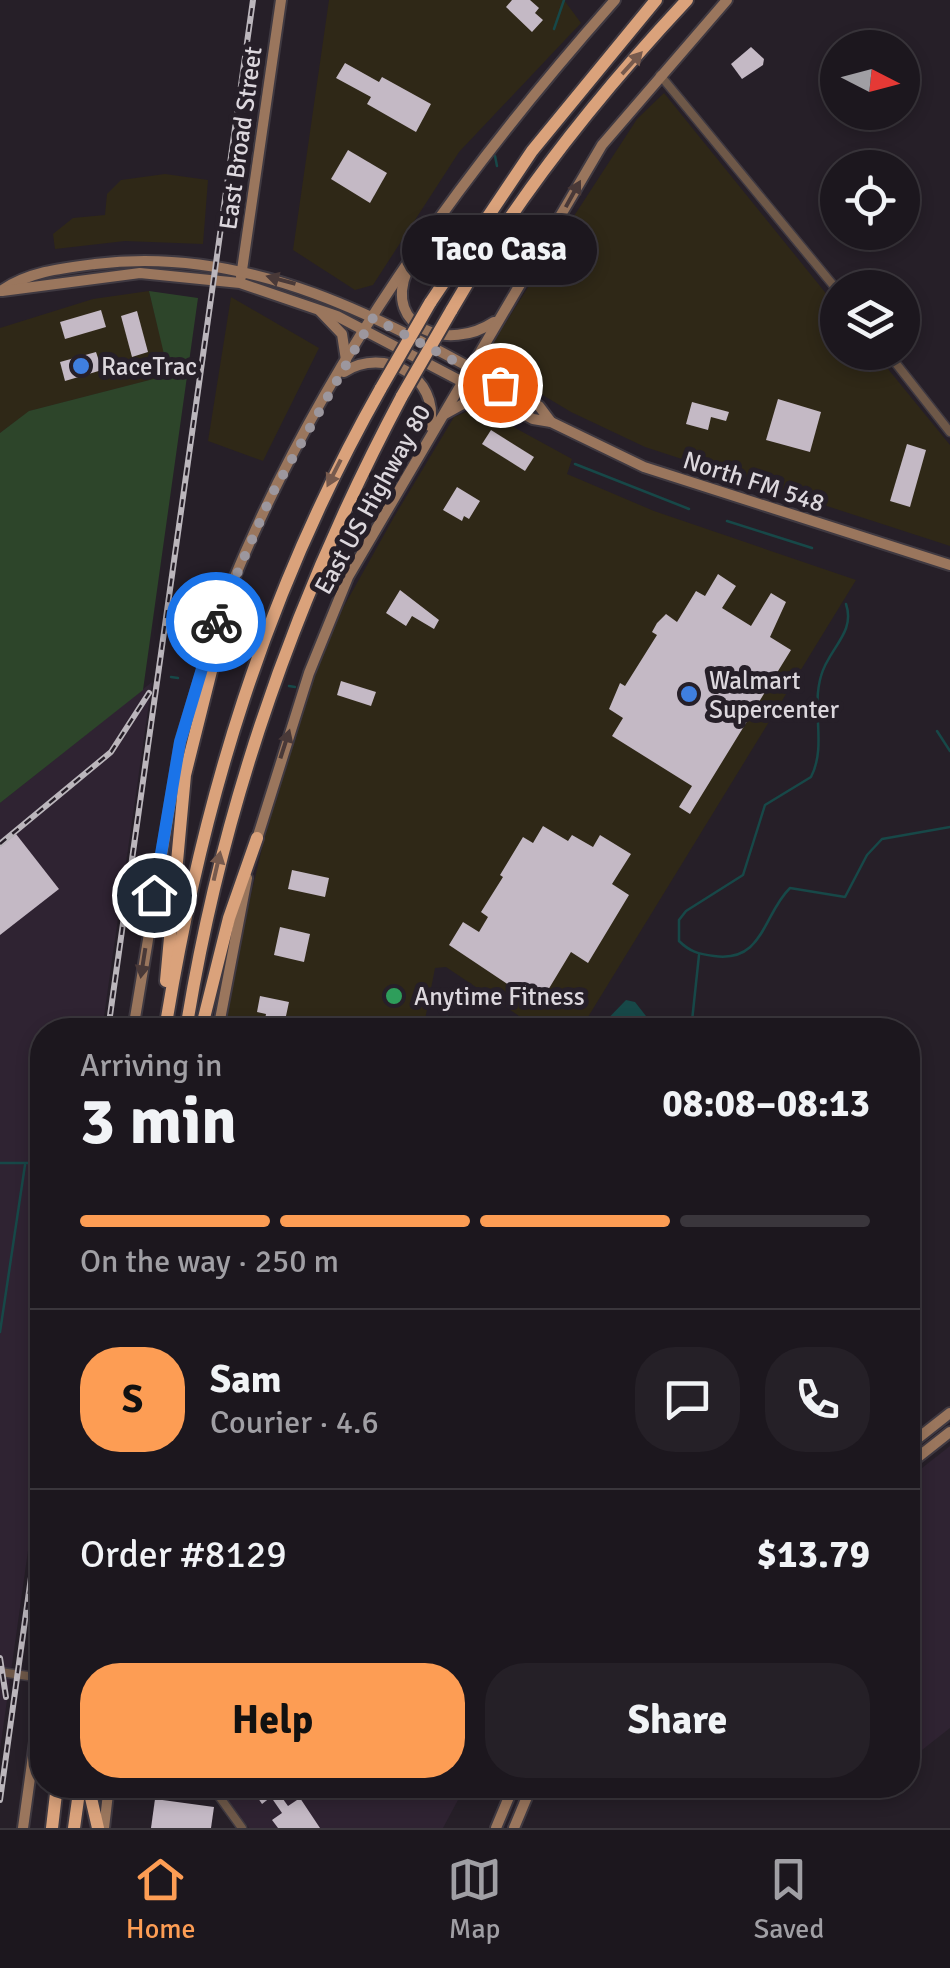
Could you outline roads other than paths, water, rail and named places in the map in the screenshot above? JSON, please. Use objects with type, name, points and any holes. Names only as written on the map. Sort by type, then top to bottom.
[{"type":"highway","points":[[167,1018],[195,870],[239,707],[302,538],[430,303],[532,151],[656,0]]},
{"type":"highway","points":[[188,1018],[207,908],[262,710],[346,500],[484,253],[547,166],[688,0]]},
{"type":"highway","points":[[168,1008],[166,985],[185,775],[232,583]]},
{"type":"highway","points":[[203,1018],[229,918],[257,838]]},
{"type":"highway","points":[[50,1828],[56,1798]]},
{"type":"highway","points":[[74,1828],[78,1798]]},
{"type":"highway","points":[[92,1798],[101,1828]]},
{"type":"main road","name":"East Broad Street","points":[[241,276],[281,0]]},
{"type":"main road","points":[[135,1018],[180,742],[202,664],[232,583],[272,494],[413,251],[547,77],[615,0]]},
{"type":"main road","name":"East US Highway 80","points":[[220,1018],[257,838],[294,714],[332,612],[437,421],[602,145],[727,0]]},
{"type":"main road","points":[[413,251],[401,293],[405,310],[415,322],[452,338],[471,335],[496,320]]},
{"type":"main road","name":"North FM 548","points":[[1,289],[140,273],[241,276],[319,292],[539,406],[551,422]]},
{"type":"main road","name":"North FM 548","points":[[241,276],[316,307],[533,419],[551,422],[644,467],[950,565]]},
{"type":"main road","points":[[316,307],[342,334],[343,369]]},
{"type":"main road","points":[[343,369],[372,360],[410,373],[430,397],[428,437]]},
{"type":"main road","points":[[437,421],[454,406],[490,397]]},
{"type":"main road","points":[[920,1437],[950,1413]]},
{"type":"main road","points":[[920,1456],[950,1432]]},
{"type":"main road","points":[[23,1828],[30,1778]]},
{"type":"main road","points":[[101,1828],[107,1798]]},
{"type":"main road","points":[[496,1828],[509,1798]]},
{"type":"main road","points":[[514,1828],[527,1798]]},
{"type":"street","points":[[660,75],[820,270]]},
{"type":"street","points":[[901,370],[950,432]]},
{"type":"street","points":[[0,1672],[30,1676]]},
{"type":"street","points":[[220,1798],[242,1828]]},
{"type":"waterway","points":[[554,29],[564,0]]},
{"type":"waterway","points":[[495,156],[497,166]]},
{"type":"waterway","points":[[511,249],[516,272]]},
{"type":"waterway","points":[[575,464],[689,509]]},
{"type":"waterway","points":[[727,521],[812,548]]},
{"type":"waterway","points":[[846,604],[847,624],[824,666],[818,689],[818,753],[811,777],[765,805],[743,875],[686,911],[679,920],[679,941],[691,950],[709,955],[743,952],[761,934],[790,888],[845,897],[867,855],[882,839],[950,827]]},
{"type":"waterway","points":[[171,677],[178,678]]},
{"type":"waterway","points":[[289,686],[295,687]]},
{"type":"waterway","points":[[937,731],[950,751]]},
{"type":"waterway","points":[[692,1018],[699,955]]},
{"type":"waterway","points":[[440,1004],[448,1018]]},
{"type":"waterway","points":[[0,1163],[30,1163]]},
{"type":"waterway","points":[[0,1332],[25,1165]]},
{"type":"railway","points":[[110,1018],[253,0]]},
{"type":"railway","points":[[0,844],[111,752],[149,693]]},
{"type":"railway","points":[[0,1800],[30,1584]]},
{"type":"railway","points":[[0,1658],[6,1697]]},
{"type":"place","name":"RaceTrac","points":[[81,366]]},
{"type":"place","name":"Taco Casa","points":[[500,385]]},
{"type":"place","name":"Walmart Supercenter","points":[[689,694]]},
{"type":"place","name":"Anytime Fitness","points":[[394,996]]}]
